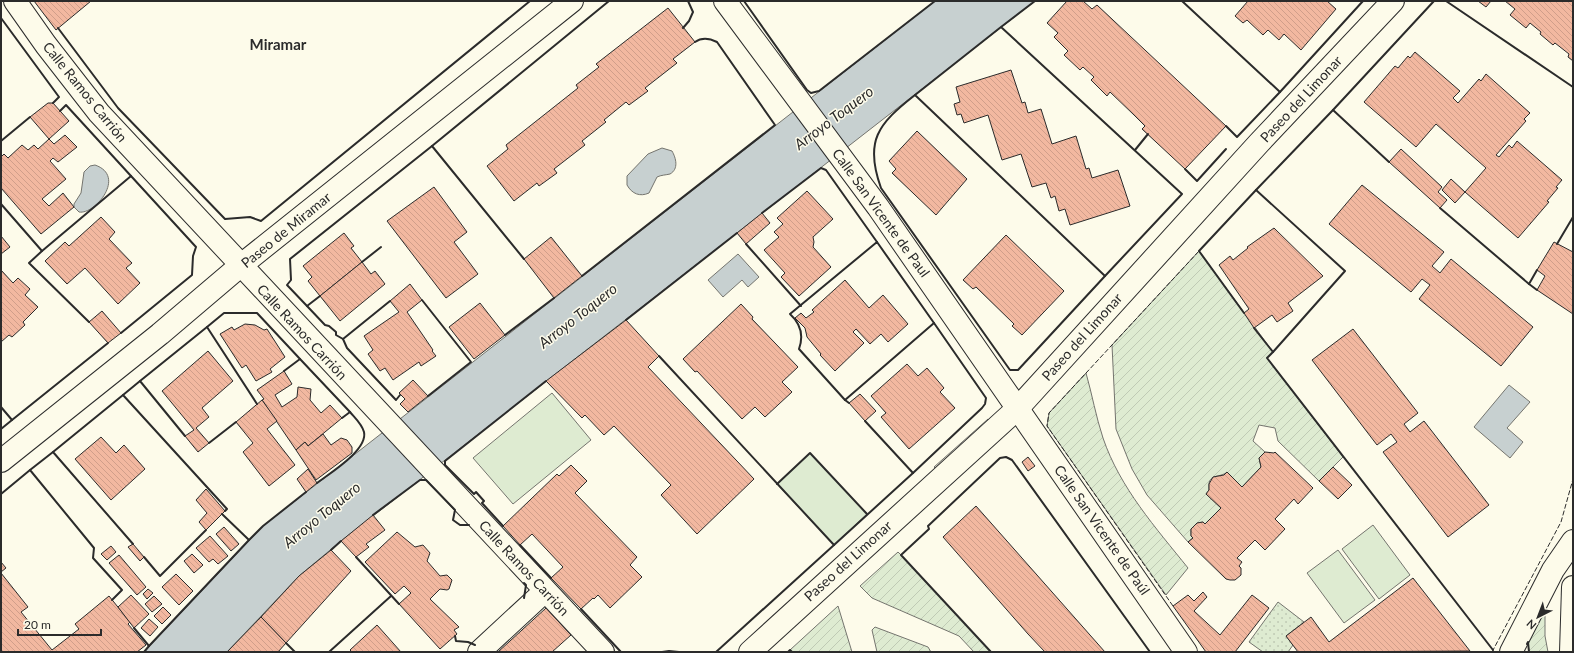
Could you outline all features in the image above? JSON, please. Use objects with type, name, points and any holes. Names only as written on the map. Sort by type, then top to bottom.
[{"type":"street","name":"Calle Ramos Carrión","points":[[15,1],[46,46],[98,113],[603,652]]},
{"type":"street","name":"Paseo de Miramar","points":[[1,461],[160,334],[240,266],[572,1]]},
{"type":"street","name":"Calle San Vicente de Paul","points":[[725,1],[878,207],[1018,408]]},
{"type":"street","name":"Paseo del Limonar","points":[[750,652],[1018,408],[1259,143],[1393,1]]},
{"type":"street","name":"Calle San Vicente de Paúl","points":[[1018,408],[1186,652]]},
{"type":"street","points":[[1511,652],[1553,570],[1573,541]]},
{"type":"street","points":[[1571,652],[1573,588]]},
{"type":"street","points":[[479,652],[545,591]]},
{"type":"green space","points":[[1199,251],[1273,352],[1267,358],[1343,457],[1319,481],[1278,441],[1275,428],[1259,425],[1253,441],[1265,452],[1259,458],[1261,467],[1242,487],[1227,472],[1212,478],[1209,484],[1209,490],[1206,494],[1221,508],[1205,524],[1203,522],[1197,523],[1191,529],[1191,536],[1193,538],[1188,542],[1147,495],[1132,469],[1116,429],[1112,345]]},
{"type":"green space","points":[[1086,373],[1103,438],[1119,474],[1140,507],[1188,568],[1166,595],[1047,426],[1049,413]]},
{"type":"green space","points":[[552,393],[591,440],[513,504],[473,458]]},
{"type":"green space","points":[[810,453],[867,514],[834,545],[777,484]]},
{"type":"green space","points":[[1373,525],[1410,575],[1379,599],[1342,549]]},
{"type":"green space","points":[[1338,550],[1375,600],[1344,623],[1307,573]]},
{"type":"green space","points":[[898,552],[991,652],[974,652],[959,636],[872,598],[860,586]]},
{"type":"green space","points":[[1278,602],[1304,622],[1286,636],[1293,645],[1288,652],[1263,652],[1249,642]]},
{"type":"green space","points":[[838,606],[852,652],[792,652],[790,650]]},
{"type":"green space","points":[[1545,606],[1545,636],[1548,652],[1529,652],[1528,642]]},
{"type":"green space","points":[[875,627],[928,647],[931,652],[877,652],[872,630]]},
{"type":"shaded area","points":[[988,419],[992,424],[939,472],[934,467]]},
{"type":"water","name":"Arroyo Toquero","points":[[935,1],[1035,1],[341,541],[299,576],[227,652],[144,652],[263,526]]},
{"type":"water","points":[[662,148],[672,151],[676,163],[675,169],[670,174],[657,177],[649,193],[639,195],[634,193],[627,185],[627,176],[648,154]]},
{"type":"water","points":[[95,165],[104,170],[108,177],[108,185],[105,194],[93,207],[86,211],[79,212],[74,207],[74,204],[81,193],[84,172],[90,166]]},
{"type":"water","points":[[738,254],[759,277],[748,287],[742,280],[723,297],[708,280]]},
{"type":"water","points":[[1509,385],[1530,402],[1507,428],[1523,442],[1510,458],[1474,427]]},
{"type":"building","points":[[34,1],[91,1],[56,30]]},
{"type":"building","points":[[1067,1],[1083,1],[1092,9],[1097,5],[1226,126],[1185,169],[1142,129],[1145,126],[1110,92],[1107,96],[1091,80],[1094,77],[1083,67],[1080,70],[1064,55],[1068,51],[1054,37],[1058,33],[1047,23]]},
{"type":"building","points":[[1248,1],[1327,1],[1336,9],[1301,50],[1284,34],[1279,40],[1268,30],[1263,35],[1247,20],[1243,23],[1235,16]]},
{"type":"building","points":[[1478,1],[1491,1],[1486,7]]},
{"type":"building","points":[[1505,1],[1573,1],[1573,61],[1568,57],[1569,54],[1555,43],[1553,45],[1530,23],[1526,28],[1510,15],[1515,9]]},
{"type":"building","points":[[668,8],[695,42],[673,59],[677,63],[645,88],[648,91],[629,105],[626,102],[604,120],[606,122],[582,141],[585,145],[554,169],[557,173],[539,186],[537,183],[514,201],[487,166],[508,149],[506,145],[578,88],[576,85],[599,67],[596,64]]},
{"type":"building","points":[[1415,52],[1460,91],[1453,98],[1458,103],[1479,79],[1481,81],[1486,74],[1530,113],[1524,119],[1526,121],[1496,155],[1499,157],[1509,145],[1512,148],[1517,141],[1562,180],[1556,187],[1558,188],[1547,201],[1549,202],[1518,238],[1465,192],[1486,168],[1436,124],[1416,147],[1364,102],[1395,66],[1398,68],[1408,56],[1410,58]]},
{"type":"building","points":[[1011,70],[1022,103],[1025,102],[1028,113],[1041,109],[1052,144],[1076,136],[1086,169],[1089,168],[1092,178],[1118,170],[1130,206],[1070,225],[1065,209],[1059,211],[1055,196],[1051,198],[1046,183],[1032,187],[1021,154],[1002,160],[988,115],[964,123],[961,114],[957,115],[954,104],[960,102],[956,87]]},
{"type":"building","points":[[48,103],[53,103],[69,121],[49,139],[30,117]]},
{"type":"building","points":[[917,131],[967,179],[936,215],[892,173],[896,169],[889,161]]},
{"type":"building","points":[[65,135],[77,147],[58,162],[53,158],[50,161],[66,179],[42,199],[49,206],[63,193],[74,207],[41,234],[1,188],[1,157],[4,154],[8,158],[22,145],[28,150],[34,145],[38,149],[49,139],[54,144]]},
{"type":"building","points":[[1401,149],[1442,187],[1438,192],[1447,200],[1440,208],[1389,162]]},
{"type":"building","points":[[1451,179],[1465,192],[1455,203],[1442,190]]},
{"type":"building","points":[[1362,185],[1444,252],[1432,266],[1440,273],[1451,259],[1533,327],[1501,366],[1419,299],[1430,285],[1422,279],[1411,292],[1329,224]]},
{"type":"building","points":[[434,187],[467,232],[454,242],[478,274],[446,298],[387,221]]},
{"type":"building","points":[[807,191],[833,219],[813,237],[813,247],[831,267],[799,296],[781,277],[785,273],[764,250],[779,237],[774,232],[783,224],[777,218]]},
{"type":"building","points":[[762,213],[770,223],[746,244],[737,233]]},
{"type":"building","points":[[101,217],[115,232],[109,239],[132,263],[126,268],[140,283],[118,304],[85,268],[67,284],[45,261],[65,242],[69,246]]},
{"type":"building","points":[[1274,228],[1323,276],[1288,303],[1293,311],[1277,322],[1272,315],[1254,328],[1244,313],[1249,309],[1219,265],[1230,256],[1233,260],[1248,248],[1247,247]]},
{"type":"building","points":[[344,233],[354,246],[351,248],[362,262],[320,296],[308,281],[312,277],[303,266]]},
{"type":"building","points":[[1006,235],[1064,291],[1022,335],[1012,326],[1014,324],[976,287],[973,289],[963,280]]},
{"type":"building","points":[[1,236],[10,247],[1,254]]},
{"type":"building","points":[[551,237],[582,276],[554,298],[524,259]]},
{"type":"building","points":[[1554,242],[1573,252],[1573,314],[1537,290],[1545,276],[1537,270]]},
{"type":"building","points":[[362,262],[371,274],[375,271],[385,284],[340,321],[320,296]]},
{"type":"building","points":[[1,270],[13,283],[18,278],[30,289],[25,295],[38,307],[23,322],[25,325],[12,337],[9,335],[1,342]]},
{"type":"building","points":[[845,280],[869,308],[883,295],[908,324],[888,342],[881,334],[870,344],[856,329],[853,332],[864,343],[835,371],[820,355],[821,354],[807,337],[805,328],[795,318],[801,313],[806,318],[814,312],[812,310]]},
{"type":"building","points":[[410,284],[422,300],[407,312],[436,356],[421,366],[419,362],[393,380],[385,368],[380,371],[368,354],[373,350],[364,336],[399,312],[390,301]]},
{"type":"building","points":[[480,303],[505,335],[474,359],[449,327]]},
{"type":"building","points":[[741,304],[753,317],[752,319],[798,367],[782,382],[792,392],[765,417],[755,407],[742,419],[697,371],[695,372],[683,359]]},
{"type":"building","points":[[102,311],[121,333],[108,343],[89,322]]},
{"type":"building","points":[[626,320],[659,356],[648,367],[754,479],[697,534],[661,495],[671,485],[614,426],[604,435],[585,415],[582,418],[546,381]]},
{"type":"building","points":[[245,324],[255,325],[264,330],[267,329],[285,357],[270,369],[272,372],[256,381],[246,365],[242,368],[220,334],[232,327],[234,330]]},
{"type":"building","points":[[1353,329],[1418,413],[1404,424],[1410,432],[1424,421],[1489,505],[1448,537],[1383,452],[1397,442],[1391,434],[1377,445],[1312,360]]},
{"type":"building","points":[[208,351],[233,381],[202,408],[209,417],[196,428],[209,443],[198,452],[185,436],[194,430],[162,391]]},
{"type":"building","points":[[907,364],[918,376],[927,368],[944,388],[940,392],[955,408],[909,449],[881,417],[886,413],[871,396]]},
{"type":"building","points":[[284,371],[292,384],[275,395],[282,407],[297,397],[298,387],[311,389],[310,400],[321,413],[330,405],[342,418],[308,446],[305,442],[296,450],[262,400],[264,399],[257,390]]},
{"type":"building","points":[[413,380],[428,396],[408,412],[400,404],[405,399],[399,393]]},
{"type":"building","points":[[860,394],[876,411],[865,421],[849,403]]},
{"type":"building","points":[[262,400],[277,421],[267,429],[295,465],[269,486],[243,452],[253,443],[236,422]]},
{"type":"building","points":[[323,434],[331,445],[341,438],[347,440],[352,447],[352,453],[316,480],[296,450],[305,442],[308,446]]},
{"type":"building","points":[[101,437],[116,453],[124,445],[145,469],[111,500],[75,459]]},
{"type":"building","points":[[1265,452],[1275,452],[1313,488],[1298,504],[1294,499],[1275,519],[1285,529],[1265,550],[1255,540],[1237,558],[1242,562],[1239,566],[1241,568],[1241,575],[1235,580],[1226,579],[1188,542],[1193,538],[1191,536],[1191,529],[1197,523],[1203,522],[1205,524],[1221,508],[1206,494],[1209,490],[1209,484],[1213,477],[1224,475],[1227,472],[1242,487],[1261,467],[1259,458]]},
{"type":"building","points":[[1028,457],[1035,466],[1028,471],[1022,462]]},
{"type":"building","points":[[571,465],[587,481],[575,493],[637,557],[630,565],[642,577],[610,608],[598,595],[581,609],[551,578],[563,567],[532,534],[520,545],[503,526],[557,474],[559,476]]},
{"type":"building","points":[[1333,467],[1352,485],[1338,499],[1319,481]]},
{"type":"building","points":[[308,469],[317,483],[306,492],[297,479]]},
{"type":"building","points":[[206,489],[225,511],[206,530],[199,522],[207,513],[196,500]]},
{"type":"building","points":[[976,506],[1105,652],[1045,652],[1028,634],[943,537]]},
{"type":"building","points":[[373,515],[385,530],[366,544],[369,547],[356,557],[341,541]]},
{"type":"building","points":[[224,527],[239,544],[231,551],[216,534]]},
{"type":"building","points":[[397,532],[415,547],[423,545],[430,553],[427,561],[440,576],[447,575],[452,580],[449,589],[440,589],[430,599],[459,627],[454,630],[457,634],[440,649],[399,604],[411,593],[404,586],[395,594],[365,562]]},
{"type":"building","points":[[210,536],[228,556],[218,564],[213,559],[209,562],[196,548]]},
{"type":"building","points":[[133,544],[144,557],[140,561],[128,547]]},
{"type":"building","points":[[111,546],[116,552],[107,560],[101,554]]},
{"type":"building","points":[[331,550],[351,571],[286,643],[261,617],[299,576]]},
{"type":"building","points":[[192,554],[203,565],[194,573],[184,561]]},
{"type":"building","points":[[119,555],[146,587],[137,595],[109,563]]},
{"type":"building","points":[[1,562],[6,568],[1,572]]},
{"type":"building","points":[[1,573],[28,607],[21,612],[52,650],[79,629],[75,624],[109,596],[130,622],[128,624],[146,645],[137,652],[1,652]]},
{"type":"building","points":[[176,574],[193,591],[179,605],[162,587]]},
{"type":"building","points":[[1413,578],[1470,651],[1298,652],[1286,636],[1311,617],[1329,642]]},
{"type":"building","points":[[148,589],[153,593],[147,599],[143,594]]},
{"type":"building","points":[[1203,592],[1207,597],[1194,611],[1220,635],[1252,595],[1269,608],[1235,652],[1206,652],[1173,606],[1188,595],[1194,601]]},
{"type":"building","points":[[131,595],[149,614],[134,628],[118,607]]},
{"type":"building","points":[[154,596],[162,604],[152,612],[145,604]]},
{"type":"building","points":[[163,607],[171,615],[162,624],[154,616]]},
{"type":"building","points":[[546,608],[571,635],[552,652],[498,652]]},
{"type":"building","points":[[261,617],[286,643],[278,652],[227,652]]},
{"type":"building","points":[[149,619],[158,627],[150,636],[141,628]]},
{"type":"building","points":[[377,625],[401,652],[352,652],[350,650]]},
{"type":"fence","points":[[1173,606],[1047,426],[1049,413],[1199,251]]},
{"type":"fence","points":[[1492,652],[1561,522],[1573,479]]},
{"type":"wall","points":[[58,28],[118,108],[225,219],[250,217],[261,221],[530,1]]},
{"type":"wall","points":[[524,259],[432,146],[609,1]]},
{"type":"wall","points":[[683,28],[689,21],[693,12],[688,1]]},
{"type":"wall","points":[[744,1],[807,90],[811,93],[819,91],[935,1]]},
{"type":"wall","points":[[1001,27],[915,95],[1105,276],[1182,194],[1001,27],[1035,1]]},
{"type":"wall","points":[[1182,1],[1280,92],[1363,1]]},
{"type":"wall","points":[[1389,162],[1333,110],[1434,1]]},
{"type":"wall","points":[[1446,1],[1573,87]]},
{"type":"wall","points":[[1,18],[59,97],[53,103]]},
{"type":"wall","points":[[582,276],[775,125],[717,42],[706,39],[700,39],[695,42]]},
{"type":"wall","points":[[1226,126],[1237,137],[1280,92]]},
{"type":"wall","points":[[915,95],[892,115],[878,135],[874,158],[876,172],[881,188],[1010,370],[1018,370],[1105,276]]},
{"type":"wall","points":[[1,204],[42,251],[131,176],[66,105],[60,111]]},
{"type":"wall","points":[[1256,190],[1333,110]]},
{"type":"wall","points":[[1,141],[30,117]]},
{"type":"wall","points":[[1135,150],[1148,134]]},
{"type":"wall","points":[[320,296],[307,306],[287,285],[291,280],[290,259],[432,146]]},
{"type":"wall","points":[[1185,169],[1197,181],[1226,149]]},
{"type":"wall","points":[[762,213],[821,168],[826,170],[877,242]]},
{"type":"wall","points":[[121,333],[192,275],[193,256],[196,247],[131,176]]},
{"type":"wall","points":[[1244,313],[1199,251],[1256,190],[1345,271],[1273,352]]},
{"type":"wall","points":[[1440,208],[1529,284]]},
{"type":"wall","points":[[1557,244],[1573,217]]},
{"type":"wall","points":[[626,320],[737,233]]},
{"type":"wall","points":[[845,400],[799,349],[801,339],[799,326],[790,314],[877,242],[934,323]]},
{"type":"wall","points":[[746,244],[801,306]]},
{"type":"wall","points":[[362,262],[381,247]]},
{"type":"wall","points":[[42,251],[29,263],[89,322]]},
{"type":"wall","points":[[1537,270],[1529,284],[1537,290]]},
{"type":"wall","points":[[505,335],[554,298]]},
{"type":"wall","points":[[422,300],[471,362],[428,396]]},
{"type":"wall","points":[[390,301],[343,339],[347,348],[396,400],[400,395]]},
{"type":"wall","points":[[307,306],[325,325],[329,326],[336,332],[336,335],[343,339]]},
{"type":"wall","points":[[207,327],[224,313],[257,313],[300,359],[284,371]]},
{"type":"wall","points":[[849,403],[845,400],[934,323],[986,398],[985,404],[982,408],[913,473],[865,421]]},
{"type":"wall","points":[[185,436],[140,381],[207,327],[257,404]]},
{"type":"wall","points":[[1254,328],[1273,352],[1267,358],[1493,650]]},
{"type":"wall","points":[[12,420],[108,343]]},
{"type":"wall","points":[[659,356],[834,545],[716,652]]},
{"type":"wall","points":[[300,359],[350,412]]},
{"type":"wall","points":[[140,381],[123,395],[227,509],[225,511]]},
{"type":"wall","points":[[503,526],[482,503],[484,501],[476,492],[474,494],[445,465],[445,461],[546,381]]},
{"type":"wall","points":[[123,395],[53,452],[133,544]]},
{"type":"wall","points":[[1,407],[12,420],[1,429]]},
{"type":"wall","points":[[317,483],[347,460],[360,446],[364,439],[362,426],[350,412],[342,418]]},
{"type":"wall","points":[[209,443],[236,422]]},
{"type":"wall","points":[[53,452],[30,470],[94,548],[93,558],[122,590],[112,600]]},
{"type":"wall","points":[[777,484],[810,453],[867,514]]},
{"type":"wall","points":[[991,652],[901,555],[929,529],[928,526],[1000,458],[1006,457],[1012,460],[1150,652]]},
{"type":"wall","points":[[1,494],[30,470]]},
{"type":"wall","points":[[834,545],[913,473]]},
{"type":"wall","points":[[373,515],[420,480],[426,480],[455,510],[453,520],[460,525],[469,525]]},
{"type":"wall","points":[[222,514],[249,540],[263,526],[306,492]]},
{"type":"wall","points":[[144,557],[160,576],[206,530]]},
{"type":"wall","points":[[134,628],[149,646],[249,540]]},
{"type":"wall","points":[[331,550],[341,541]]},
{"type":"wall","points":[[520,545],[551,578]]},
{"type":"wall","points":[[356,557],[399,604]]},
{"type":"wall","points":[[524,583],[526,585],[524,598]]},
{"type":"wall","points":[[329,652],[391,596]]},
{"type":"wall","points":[[581,609],[621,652]]},
{"type":"wall","points":[[455,636],[456,641],[468,642],[475,645]]},
{"type":"wall","points":[[1527,644],[1528,642],[1529,652]]},
{"type":"wall","points":[[286,643],[295,652]]},
{"type":"wall","points":[[144,652],[149,646]]},
{"type":"wall","points":[[788,652],[790,650],[792,652]]},
{"type":"wall","points":[[662,652],[679,652]]},
{"type":"district","name":"Miramar","points":[[278,45]]}]
